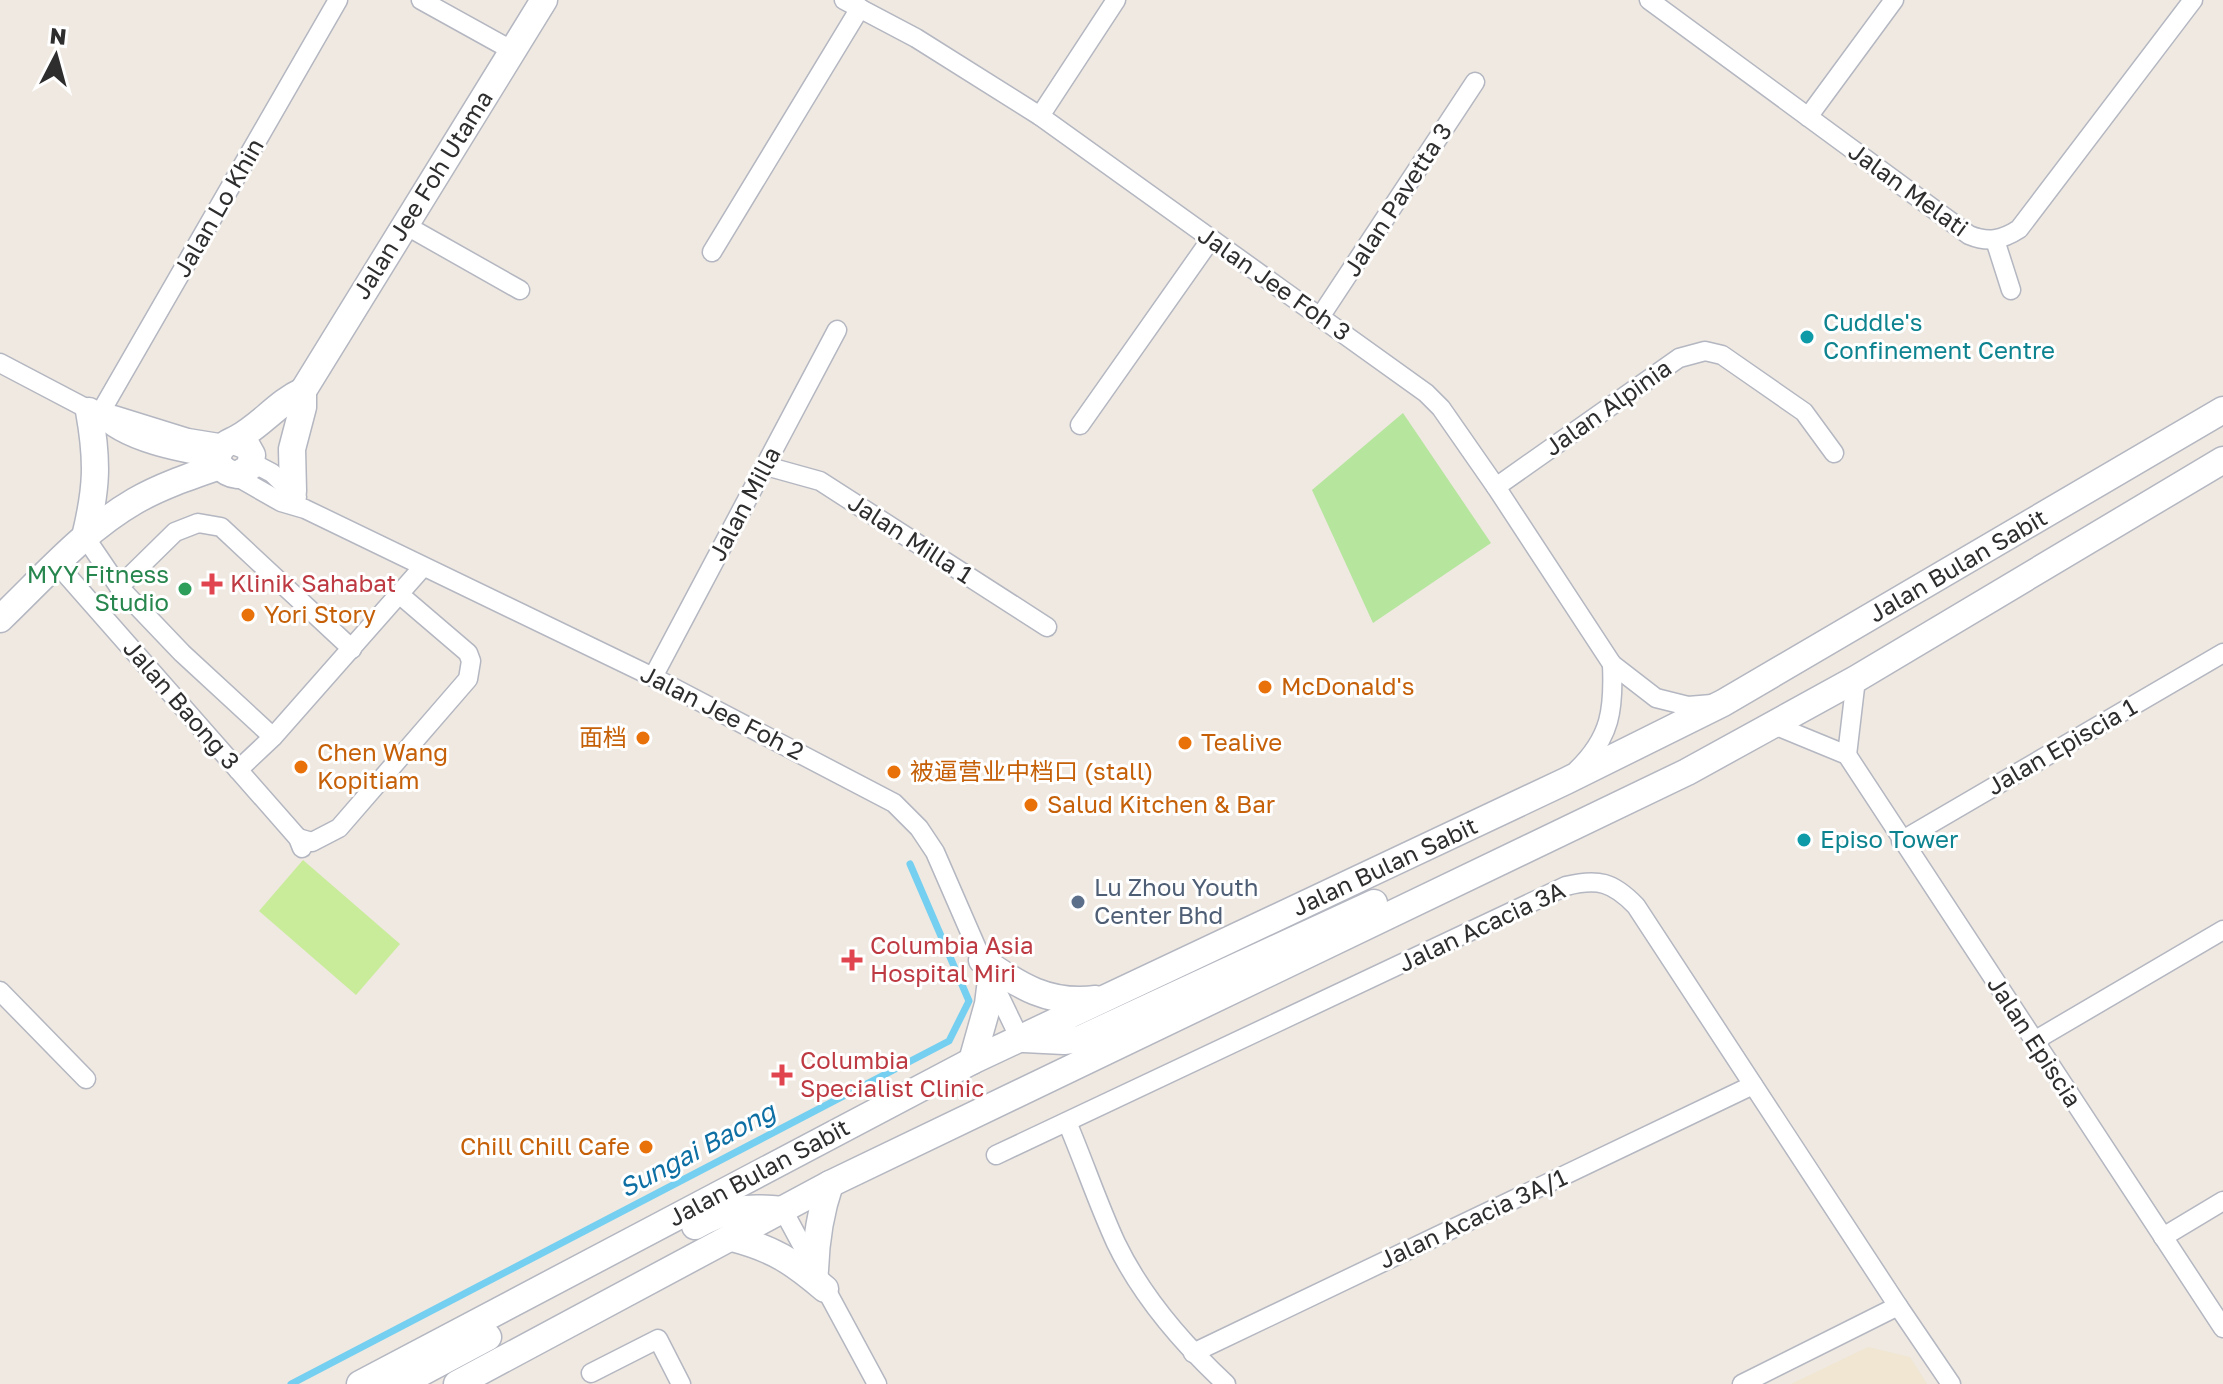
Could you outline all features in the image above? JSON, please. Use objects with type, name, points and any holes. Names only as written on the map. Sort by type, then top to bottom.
[{"type":"main road","name":"Jalan Jee Foh Utama","points":[[303,391],[544,0]]},
{"type":"main road","points":[[233,458],[284,399],[303,391],[303,407],[292,449],[299,500]]},
{"type":"main road","name":"Jalan Bulan Sabit","points":[[360,1384],[972,1061],[1566,781],[1723,703],[2223,410]]},
{"type":"main road","points":[[85,537],[95,496],[94,413]]},
{"type":"main road","points":[[0,619],[85,537],[134,502],[233,458],[274,446],[297,422]]},
{"type":"main road","name":"Jalan Bulan Sabit","points":[[457,1384],[830,1184],[1687,772],[1856,679],[2223,460]]},
{"type":"main road","points":[[1020,1039],[1080,1039],[1640,779],[1657,773],[1687,772]]},
{"type":"main road","points":[[972,1061],[988,1004],[987,970],[1037,994],[1073,1002],[1109,998]]},
{"type":"main road","points":[[820,1279],[818,1226],[830,1184]]},
{"type":"main road","points":[[400,1384],[716,1214],[736,1208],[783,1210]]},
{"type":"main road","points":[[732,1238],[774,1252],[820,1279]]},
{"type":"street","name":"Jalan Lo Khin","points":[[94,413],[338,0]]},
{"type":"street","points":[[421,0],[513,51]]},
{"type":"street","points":[[1040,116],[1116,0]]},
{"type":"street","name":"Jalan Melati","points":[[1649,0],[1969,235],[1981,240],[2007,237],[2019,229],[2193,0]]},
{"type":"street","points":[[1808,117],[1894,0]]},
{"type":"street","points":[[712,252],[852,4]]},
{"type":"street","name":"Jalan Jee Foh 3","points":[[852,4],[916,38],[1040,116],[1426,393],[1441,408],[1496,487],[1612,664],[1656,698],[1688,706],[1723,703]]},
{"type":"street","name":"Jalan Pavetta 3","points":[[1320,317],[1475,82]]},
{"type":"street","points":[[405,225],[520,290]]},
{"type":"street","points":[[1080,425],[1211,239]]},
{"type":"street","points":[[1995,240],[2011,290]]},
{"type":"street","name":"Jalan Milla","points":[[653,677],[837,330]]},
{"type":"street","name":"Jalan Alpinia","points":[[1496,487],[1679,358],[1705,351],[1722,355],[1804,412],[1834,453]]},
{"type":"street","points":[[0,363],[94,413],[109,427],[135,438],[183,453],[233,458]]},
{"type":"street","name":"Jalan Jee Foh 2","points":[[233,458],[272,473],[299,500],[422,568],[653,677],[894,803],[919,828],[935,852],[1020,1039]]},
{"type":"street","name":"Jalan Milla 1","points":[[766,466],[820,481],[1047,627]]},
{"type":"street","points":[[119,587],[175,532],[198,523],[221,527],[352,649]]},
{"type":"street","points":[[85,537],[119,587],[182,653],[273,737]]},
{"type":"street","name":"Jalan Baong 3","points":[[57,564],[300,843],[312,842],[339,828],[468,679],[471,661],[468,653],[399,594]]},
{"type":"street","points":[[238,770],[273,737],[422,568]]},
{"type":"street","points":[[154,675],[182,653]]},
{"type":"street","name":"Jalan Episcia 1","points":[[1901,841],[2223,653]]},
{"type":"street","points":[[1566,781],[1601,742],[1613,696],[1612,664]]},
{"type":"street","points":[[1774,725],[1847,755],[1856,679]]},
{"type":"street","name":"Jalan Episcia","points":[[1847,755],[2223,1328]]},
{"type":"street","name":"Jalan Acacia 3A","points":[[996,1155],[1566,886],[1587,882],[1609,884],[1622,891],[1636,906],[1951,1384]]},
{"type":"street","points":[[2034,1041],[2223,930]]},
{"type":"street","points":[[0,991],[86,1079]]},
{"type":"street","name":"Jalan Acacia 3A/1","points":[[1193,1353],[1753,1085]]},
{"type":"street","points":[[1067,1122],[1117,1245],[1151,1301],[1193,1353],[1226,1384]]},
{"type":"street","points":[[2163,1237],[2223,1201]]},
{"type":"street","points":[[783,1210],[877,1384]]},
{"type":"street","points":[[1742,1384],[1898,1306]]},
{"type":"street","points":[[591,1373],[658,1339],[681,1384]]},
{"type":"shaded area","points":[[1868,1347],[1910,1357],[1927,1384],[1791,1384]]},
{"type":"green space","points":[[1403,413],[1491,543],[1373,623],[1312,490]]},
{"type":"green space","points":[[303,860],[400,944],[356,995],[259,911]]},
{"type":"waterway","name":"Sungai Baong","points":[[291,1384],[949,1041],[969,1001],[910,864]]},
{"type":"place","name":"Cuddle's Confinement Centre","points":[[1807,337]]},
{"type":"place","name":"Klinik Sahabat","points":[[212,584]]},
{"type":"place","name":"MYY Fitness Studio","points":[[185,589]]},
{"type":"place","name":"Yori Story","points":[[248,615]]},
{"type":"place","name":"McDonald's","points":[[1265,687]]},
{"type":"place","name":"面档","points":[[643,738]]},
{"type":"place","name":"Tealive","points":[[1185,743]]},
{"type":"place","name":"Chen Wang Kopitiam","points":[[301,767]]},
{"type":"place","name":"被逼营业中档口 (stall)","points":[[894,772]]},
{"type":"place","name":"Salud Kitchen & Bar","points":[[1031,805]]},
{"type":"place","name":"Episo Tower","points":[[1804,840]]},
{"type":"place","name":"Lu Zhou Youth Center Bhd","points":[[1078,902]]},
{"type":"place","name":"Columbia Asia Hospital Miri","points":[[852,960]]},
{"type":"place","name":"Columbia Specialist Clinic","points":[[782,1075]]},
{"type":"place","name":"Chill Chill Cafe","points":[[646,1147]]}]
